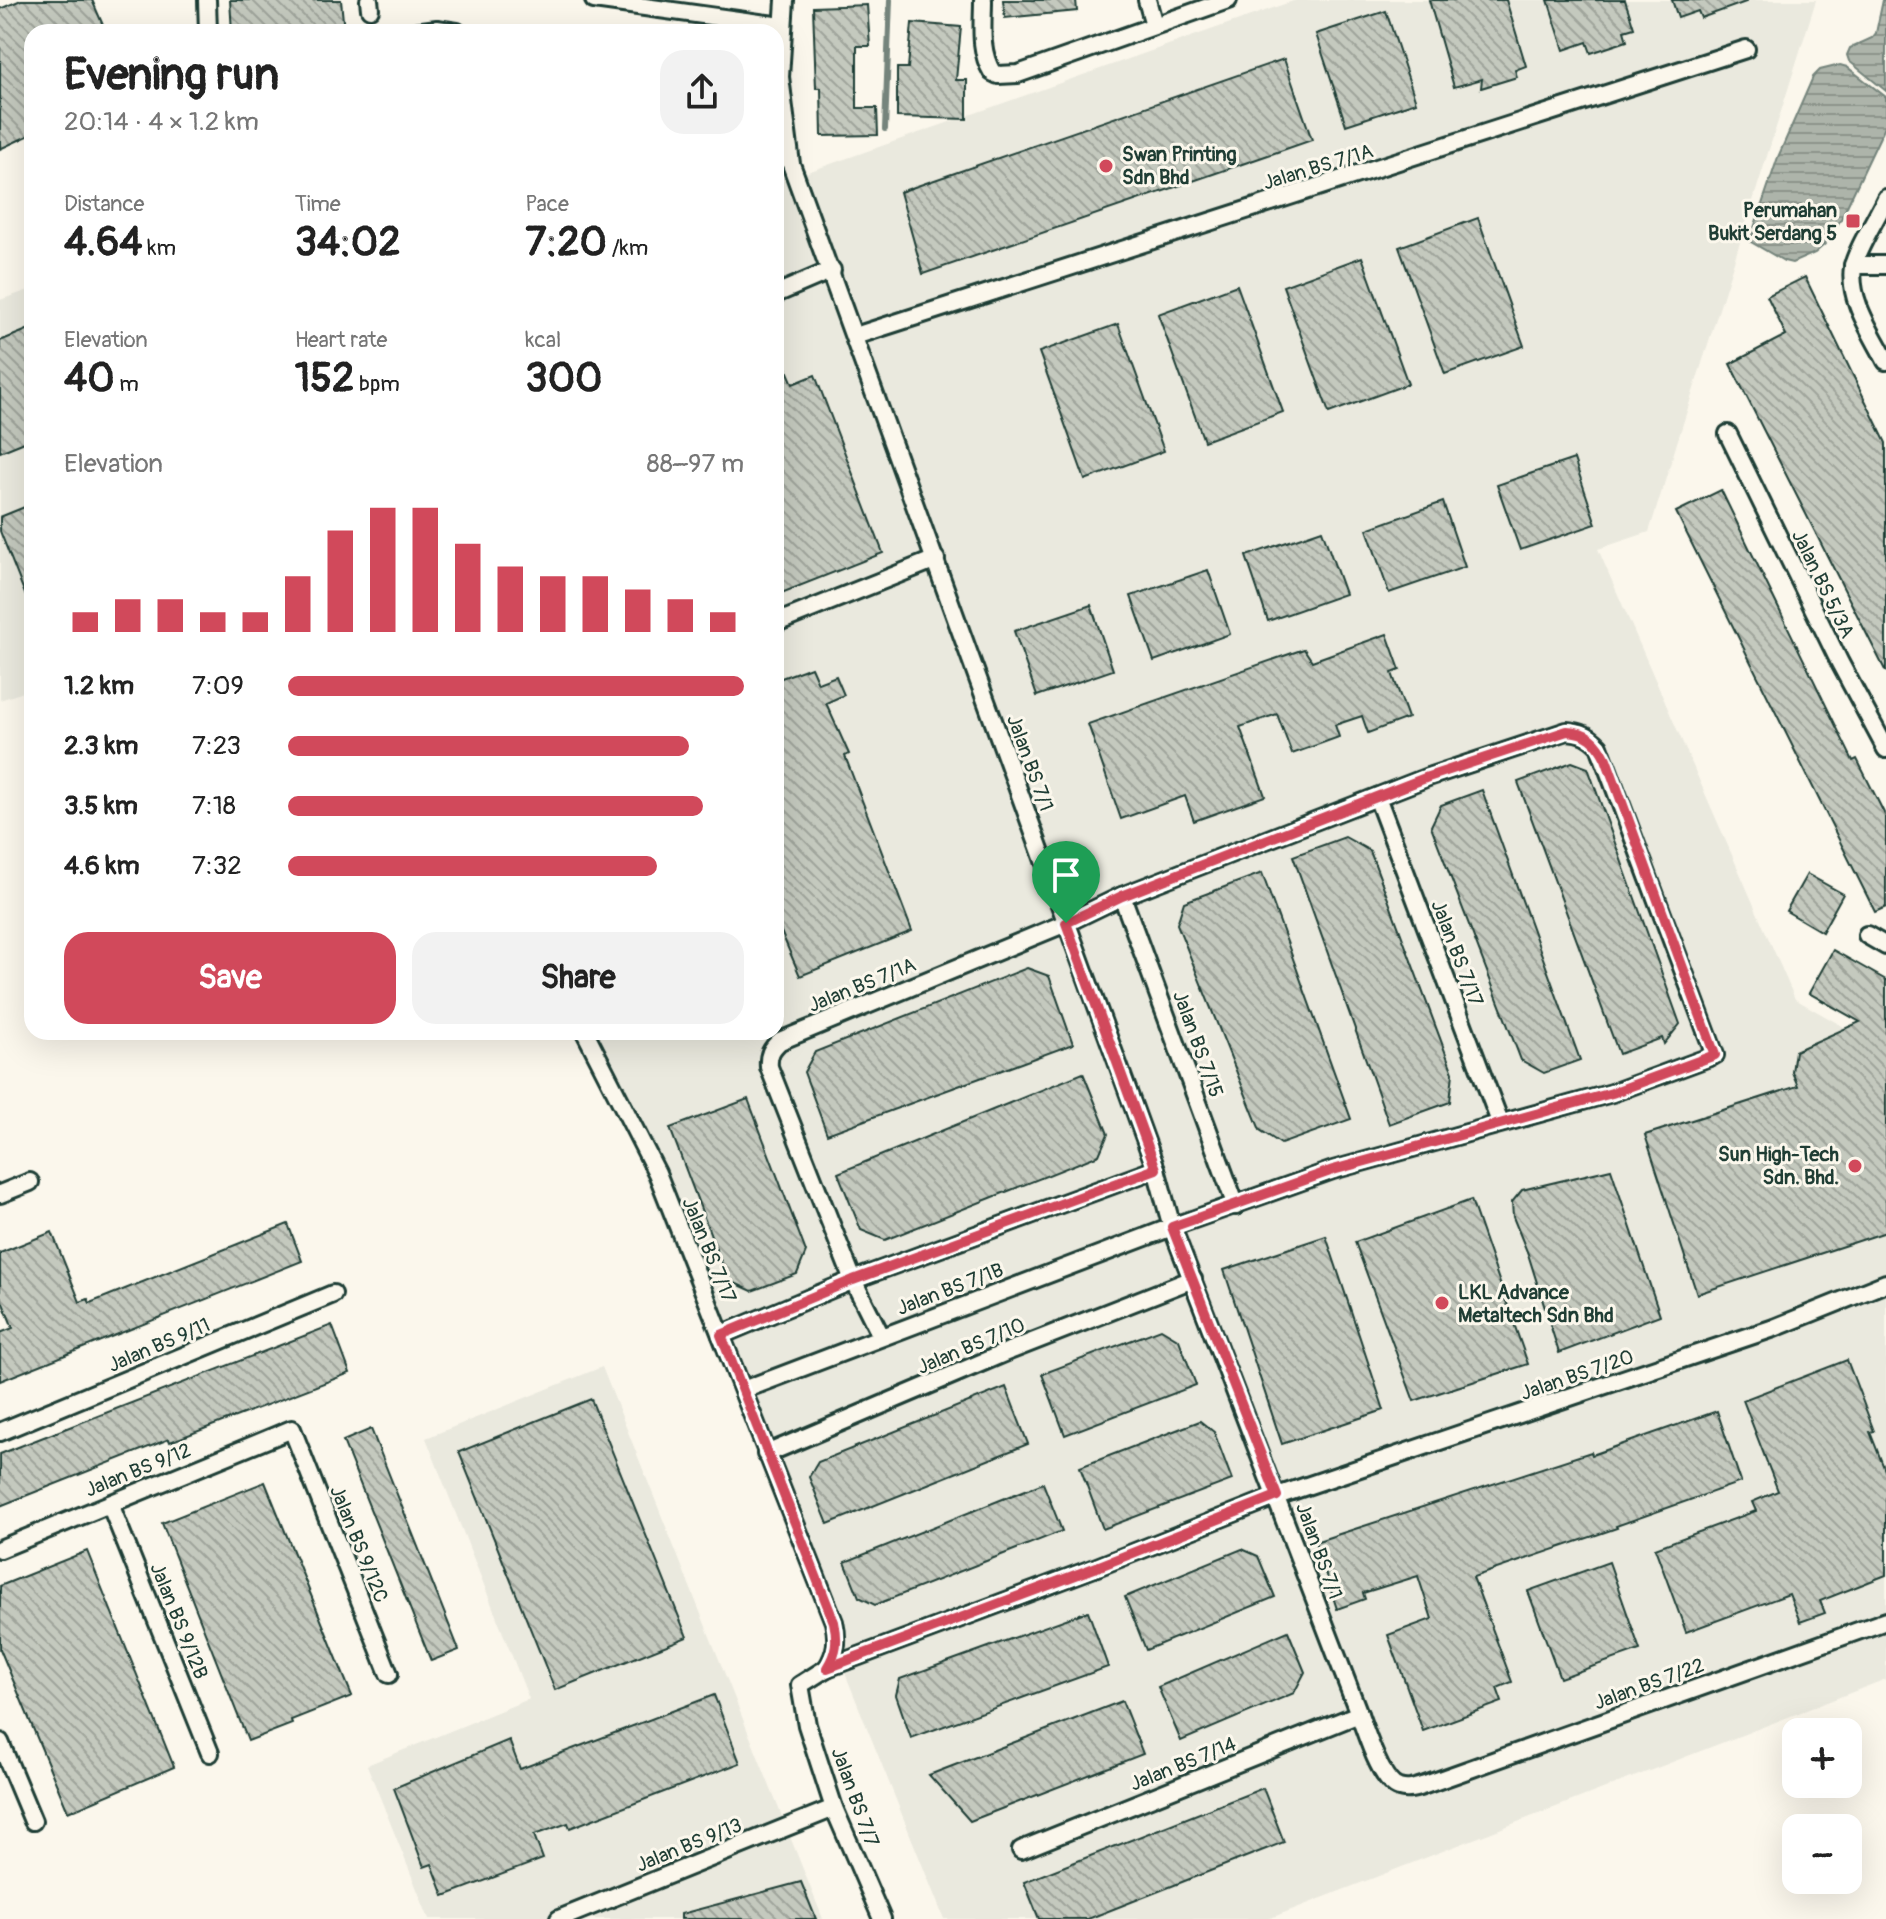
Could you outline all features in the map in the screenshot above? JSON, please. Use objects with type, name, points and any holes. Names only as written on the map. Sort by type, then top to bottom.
[{"type":"street","points":[[207,0],[208,24]]},
{"type":"street","points":[[594,0],[768,24]]},
{"type":"street","name":"Jalan BS 7/1","points":[[782,24],[785,0]]},
{"type":"street","points":[[983,0],[983,50],[992,72],[998,75],[1018,74],[1228,0]]},
{"type":"street","points":[[1147,0],[1154,25]]},
{"type":"street","name":"Jalan BS 7/1A","points":[[855,336],[1746,49]]},
{"type":"street","name":"Jalan BS 7/1","points":[[784,117],[791,164],[1156,1169],[1172,1227],[1359,1714],[1387,1779],[1396,1788],[1410,1790],[1425,1785]]},
{"type":"street","points":[[1886,198],[1853,265],[1857,303],[1886,361]]},
{"type":"street","points":[[1853,265],[1886,265]]},
{"type":"street","points":[[784,291],[832,270]]},
{"type":"street","name":"Jalan BS 5/3A","points":[[1728,434],[1840,663],[1886,749]]},
{"type":"street","points":[[784,620],[936,559]]},
{"type":"street","name":"Jalan BS 7/1B","points":[[743,1390],[1172,1227],[1333,1170],[1612,1093],[1715,1055],[1606,759],[1590,737],[1567,731],[1377,797]]},
{"type":"street","points":[[1066,923],[1122,896],[1377,797]]},
{"type":"street","name":"Jalan BS 7/17","points":[[1377,797],[1500,1122]]},
{"type":"street","name":"Jalan BS 7/15","points":[[1122,896],[1236,1206]]},
{"type":"street","name":"Jalan BS 7/1A","points":[[853,1280],[769,1067],[768,1057],[773,1048],[791,1036],[1066,923]]},
{"type":"street","points":[[1867,935],[1886,946]]},
{"type":"street","name":"Jalan BS 7/17","points":[[589,1040],[657,1173],[834,1622],[837,1639],[834,1656],[827,1668]]},
{"type":"street","name":"Jalan BS 7/1B","points":[[721,1335],[853,1280],[1156,1169]]},
{"type":"street","points":[[0,1194],[30,1182]]},
{"type":"street","name":"Jalan BS 7/10","points":[[766,1454],[1009,1351],[1193,1279]]},
{"type":"street","points":[[853,1280],[881,1336]]},
{"type":"street","name":"Jalan BS 7/20","points":[[800,1685],[827,1668],[1277,1496],[1774,1328],[1886,1283]]},
{"type":"street","name":"Jalan BS 9/11","points":[[0,1432],[333,1294]]},
{"type":"street","name":"Jalan BS 9/12","points":[[0,1549],[292,1429]]},
{"type":"street","name":"Jalan BS 9/12C","points":[[292,1429],[389,1674]]},
{"type":"street","name":"Jalan BS 9/12B","points":[[110,1504],[210,1753]]},
{"type":"street","name":"Jalan BS 7/22","points":[[1425,1785],[1886,1621]]},
{"type":"street","name":"Jalan BS 7/7","points":[[800,1685],[807,1725],[834,1808],[882,1919]]},
{"type":"street","name":"Jalan BS 7/14","points":[[1021,1850],[1359,1714]]},
{"type":"street","points":[[0,1742],[33,1821]]},
{"type":"street","name":"Jalan BS 9/13","points":[[559,1919],[834,1808]]},
{"type":"shaded area","points":[[1296,0],[1816,0],[1649,532],[1598,549],[1795,999],[1886,1051],[1886,1679],[1268,1919],[944,1919],[590,1040],[784,1040],[784,161],[788,179]]},
{"type":"shaded area","points":[[1883,0],[1886,0],[1886,91],[1849,61],[1847,55],[1850,48],[1876,33]]},
{"type":"shaded area","points":[[1840,65],[1886,97],[1886,124],[1841,219],[1825,244],[1815,253],[1792,263],[1784,261],[1751,242],[1753,231],[1778,157],[1813,77],[1820,70]]},
{"type":"shaded area","points":[[24,292],[24,692],[0,700],[0,300]]},
{"type":"shaded area","points":[[602,1367],[823,1919],[429,1919],[367,1765],[529,1699],[426,1438]]},
{"type":"building","points":[[21,0],[92,0],[102,24],[24,24],[24,138],[0,149],[0,9]]},
{"type":"building","points":[[230,0],[341,0],[343,24],[232,24]]},
{"type":"building","points":[[1003,0],[1076,0],[1077,11],[1005,18]]},
{"type":"building","points":[[1429,0],[1506,0],[1526,66],[1515,70],[1517,77],[1481,88],[1482,79],[1454,87]]},
{"type":"building","points":[[1548,0],[1625,0],[1634,28],[1624,31],[1627,41],[1591,53],[1587,42],[1564,50]]},
{"type":"building","points":[[1672,0],[1746,2],[1701,18],[1698,11],[1678,18]]},
{"type":"building","points":[[867,5],[870,46],[857,46],[857,108],[877,108],[878,135],[822,136],[821,88],[816,88],[813,7]]},
{"type":"building","points":[[1386,11],[1416,102],[1346,125],[1316,34]]},
{"type":"building","points":[[912,23],[961,27],[956,80],[967,80],[967,119],[897,117],[897,68],[908,68]]},
{"type":"building","name":"Swan Printing Sdn Bhd","points":[[1284,59],[1312,140],[923,274],[900,192]]},
{"type":"building","points":[[1478,218],[1524,346],[1445,374],[1399,247]]},
{"type":"building","points":[[1362,257],[1408,384],[1329,413],[1283,286]]},
{"type":"building","points":[[1805,277],[1886,443],[1886,672],[1730,364],[1786,335],[1767,296]]},
{"type":"building","points":[[1237,285],[1283,412],[1204,441],[1158,314]]},
{"type":"building","points":[[1118,324],[1164,451],[1085,480],[1039,352]]},
{"type":"building","points":[[24,331],[24,442],[0,452],[0,341]]},
{"type":"building","points":[[784,363],[793,384],[815,375],[883,553],[784,592]]},
{"type":"building","points":[[1574,459],[1596,524],[1520,550],[1497,485]]},
{"type":"building","points":[[1721,490],[1853,761],[1857,759],[1886,817],[1886,907],[1875,912],[1676,512]]},
{"type":"building","points":[[1443,502],[1465,567],[1389,593],[1367,529]]},
{"type":"building","points":[[24,507],[24,591],[0,531],[0,517]]},
{"type":"building","points":[[1322,530],[1345,594],[1268,621],[1246,556]]},
{"type":"building","points":[[1208,570],[1230,634],[1154,661],[1131,596]]},
{"type":"building","points":[[1091,605],[1113,670],[1037,696],[1014,631]]},
{"type":"building","points":[[1387,634],[1400,670],[1392,673],[1408,718],[1368,733],[1362,716],[1335,725],[1339,737],[1292,754],[1277,714],[1240,727],[1265,796],[1194,821],[1185,796],[1121,819],[1088,724],[1304,649],[1312,661]]},
{"type":"building","points":[[811,667],[818,683],[836,676],[844,695],[826,703],[849,754],[845,756],[912,931],[800,976],[784,939],[784,677]]},
{"type":"building","points":[[1572,762],[1588,768],[1680,1024],[1664,1044],[1662,1038],[1619,1054],[1518,782]]},
{"type":"building","points":[[1482,790],[1580,1060],[1544,1073],[1521,1060],[1431,826],[1441,805]]},
{"type":"building","points":[[1345,837],[1370,851],[1453,1073],[1450,1102],[1389,1124],[1293,856]]},
{"type":"building","points":[[1262,873],[1351,1119],[1281,1144],[1260,1130],[1177,924],[1184,902]]},
{"type":"building","points":[[1807,874],[1843,894],[1822,932],[1786,911]]},
{"type":"building","points":[[1833,950],[1886,980],[1886,1232],[1697,1294],[1645,1135],[1798,1086],[1792,1072],[1795,1051],[1860,1022],[1809,993]]},
{"type":"building","points":[[1027,968],[1049,976],[1073,1044],[827,1134],[804,1072],[815,1052]]},
{"type":"building","points":[[1083,1073],[1108,1134],[1099,1155],[885,1240],[861,1230],[838,1173]]},
{"type":"building","points":[[748,1099],[806,1252],[797,1274],[752,1291],[728,1280],[670,1128]]},
{"type":"building","points":[[1611,1169],[1660,1315],[1559,1353],[1513,1217],[1512,1202],[1522,1190]]},
{"type":"building","name":"LKL Advance Metaltech Sdn Bhd","points":[[1471,1200],[1528,1364],[1414,1401],[1355,1242]]},
{"type":"building","points":[[288,1224],[302,1261],[0,1381],[0,1333],[13,1328],[0,1296],[0,1253],[52,1232],[80,1302],[88,1299],[90,1303]]},
{"type":"building","points":[[1326,1236],[1384,1410],[1282,1444],[1224,1270]]},
{"type":"building","points":[[332,1325],[350,1373],[170,1442],[169,1439],[0,1506],[0,1454]]},
{"type":"building","points":[[1161,1329],[1179,1340],[1196,1385],[1065,1435],[1042,1374]]},
{"type":"building","points":[[1847,1360],[1886,1473],[1886,1575],[1820,1601],[1825,1613],[1800,1622],[1789,1594],[1686,1632],[1655,1548],[1756,1511],[1752,1502],[1778,1491],[1743,1400]]},
{"type":"building","points":[[1006,1387],[1028,1444],[828,1524],[809,1477],[818,1462]]},
{"type":"building","points":[[591,1399],[687,1637],[555,1690],[459,1452]]},
{"type":"building","points":[[1717,1411],[1741,1482],[1473,1577],[1512,1682],[1497,1688],[1502,1702],[1423,1731],[1388,1635],[1432,1619],[1418,1576],[1363,1593],[1365,1599],[1337,1609],[1315,1542],[1591,1452],[1592,1455]]},
{"type":"building","points":[[1200,1421],[1214,1432],[1232,1480],[1103,1529],[1080,1467]]},
{"type":"building","points":[[371,1429],[459,1650],[431,1661],[343,1441]]},
{"type":"building","points":[[265,1482],[352,1696],[248,1741],[162,1523]]},
{"type":"building","points":[[1043,1483],[1062,1531],[875,1605],[859,1597],[845,1562]]},
{"type":"building","points":[[1242,1549],[1258,1556],[1275,1597],[1146,1650],[1125,1597]]},
{"type":"building","points":[[87,1551],[174,1767],[68,1812],[0,1649],[0,1586]]},
{"type":"building","points":[[1609,1562],[1640,1650],[1560,1678],[1528,1591]]},
{"type":"building","points":[[1088,1611],[1108,1667],[911,1738],[896,1695],[900,1679]]},
{"type":"building","points":[[1288,1631],[1305,1672],[1294,1693],[1181,1741],[1158,1687]]},
{"type":"building","points":[[714,1695],[740,1763],[570,1828],[568,1823],[534,1835],[543,1859],[444,1896],[432,1864],[424,1867],[394,1788],[509,1740],[520,1769]]},
{"type":"building","points":[[1122,1701],[1143,1754],[970,1821],[929,1775]]},
{"type":"building","points":[[1263,1788],[1284,1842],[1088,1919],[1039,1919],[1024,1882]]},
{"type":"building","points":[[801,1882],[816,1919],[681,1919],[681,1914]]},
{"type":"waterway","points":[[885,129],[890,0]]},
{"type":"place","name":"Swan Printing Sdn Bhd","points":[[1106,166]]},
{"type":"place","name":"Perumahan Bukit Serdang 5","points":[[1853,221]]},
{"type":"place","name":"Sun High-Tech Sdn. Bhd.","points":[[1855,1166]]},
{"type":"place","name":"LKL Advance Metaltech Sdn Bhd","points":[[1442,1303]]},
{"type":"route","points":[[1567,731],[1580,732],[1599,746],[1606,759],[1715,1055],[1612,1093],[1333,1170],[1172,1227],[1277,1496],[827,1668],[834,1656],[837,1639],[834,1622],[721,1335],[853,1280],[1156,1169],[1066,923],[1122,896],[1428,777],[1567,731]]}]
